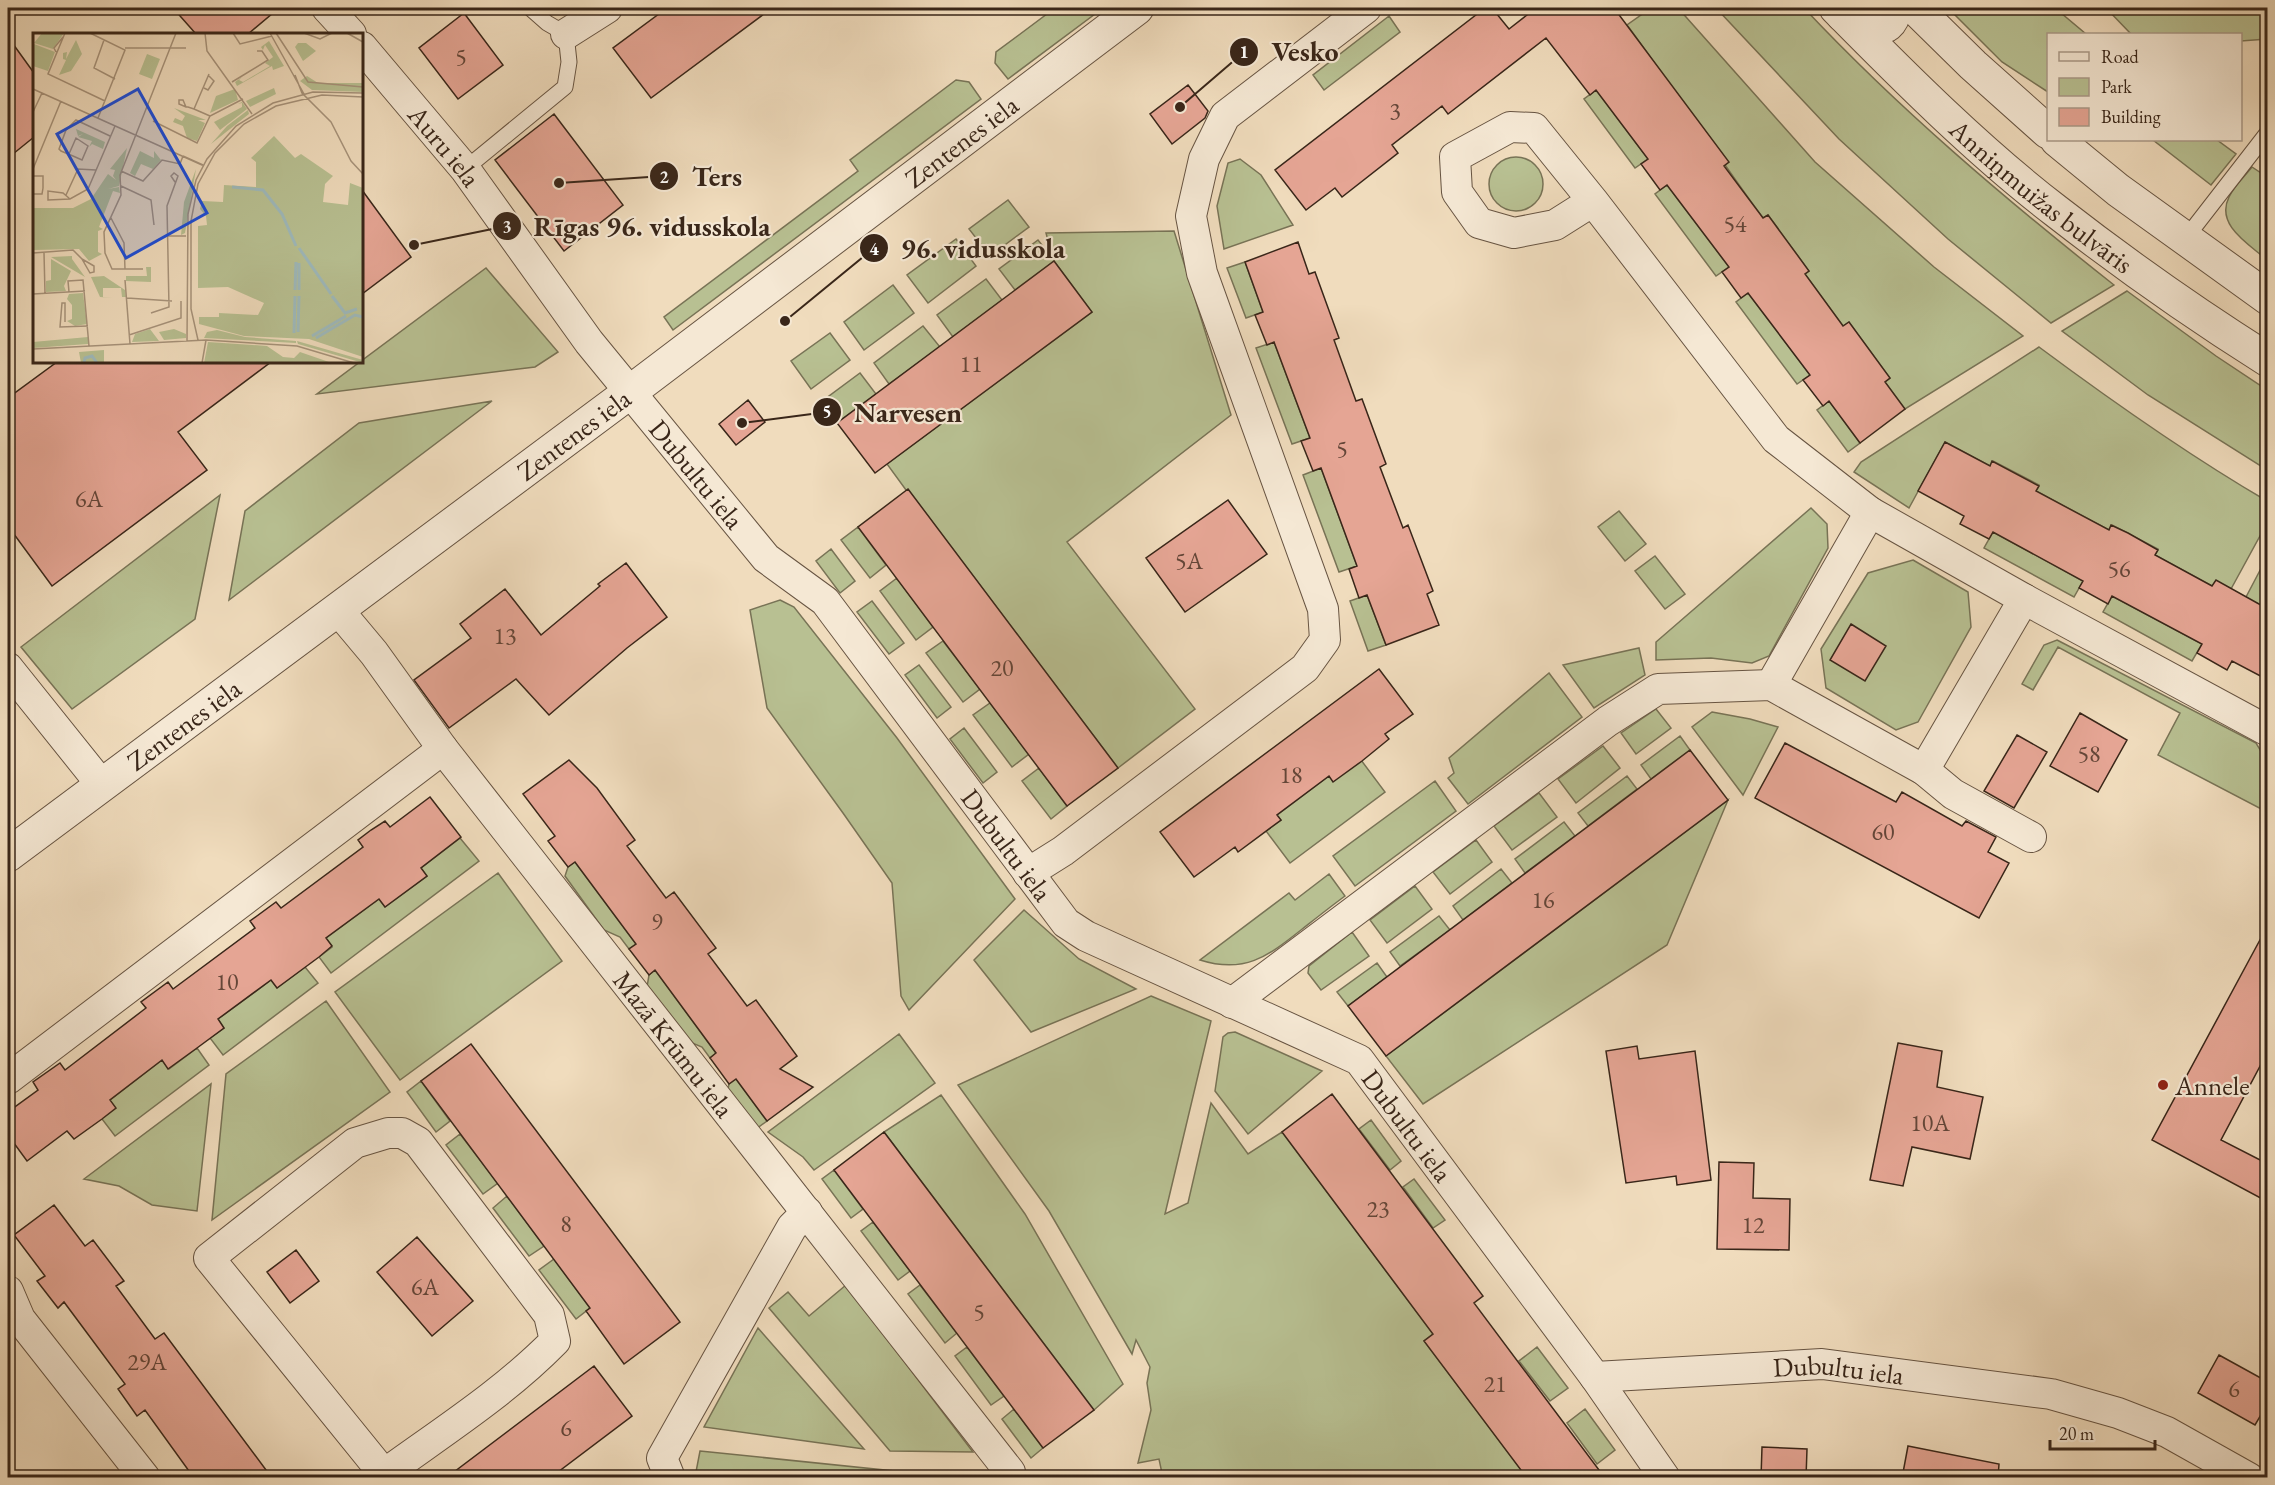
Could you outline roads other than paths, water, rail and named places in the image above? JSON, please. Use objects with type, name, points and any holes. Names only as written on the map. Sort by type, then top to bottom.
[{"type":"street","points":[[327,8],[350,33]]},
{"type":"street","points":[[566,34],[607,8]]},
{"type":"street","name":"Zentenes iela","points":[[8,855],[100,784],[630,392],[1137,8]]},
{"type":"street","points":[[1028,873],[1063,851],[1305,668],[1325,640],[1323,609],[1202,273],[1191,216],[1204,159],[1225,116],[1366,8]]},
{"type":"street","points":[[1839,11],[1859,24],[1874,29],[1888,23],[1893,17],[1895,8]]},
{"type":"street","name":"Anniņmuižas bulvāris","points":[[1915,8],[2047,130]]},
{"type":"street","name":"Anniņmuižas bulvāris","points":[[1839,11],[1897,70],[2054,210],[2141,275],[2268,360]]},
{"type":"street","name":"Auru iela","points":[[363,48],[465,170],[590,342],[630,392]]},
{"type":"street","name":"Anniņmuižas bulvāris","points":[[2058,141],[2118,190],[2268,298]]},
{"type":"street","points":[[1593,201],[1776,440],[1870,512],[2024,599],[2268,731]]},
{"type":"street","name":"Dubultu iela","points":[[630,392],[766,558],[825,601],[1061,916],[1075,930],[1359,1060],[1595,1377],[1822,1364],[2051,1394],[2118,1413],[2167,1432],[2249,1478]]},
{"type":"street","points":[[1771,685],[1870,512]]},
{"type":"street","points":[[1924,770],[2024,599]]},
{"type":"street","name":"Mazā Krūmu iela","points":[[338,610],[374,653],[443,749],[1011,1472],[1011,1478]]},
{"type":"street","points":[[8,668],[100,784]]},
{"type":"street","points":[[1232,1003],[1608,721],[1658,689],[1771,685],[1924,770],[1953,794],[2031,837]]},
{"type":"street","points":[[8,1079],[443,749]]},
{"type":"street","points":[[387,1133],[402,1133],[418,1142],[549,1316],[555,1341],[529,1367],[382,1476],[210,1258],[355,1143],[387,1133]]},
{"type":"street","points":[[670,1478],[662,1458],[792,1227],[807,1212]]},
{"type":"street","points":[[8,1291],[14,1324],[145,1478]]},
{"type":"street","points":[[1595,1377],[1665,1478]]},
{"type":"lane","points":[[465,170],[565,87],[569,62],[566,34],[547,23],[530,8]]},
{"type":"lane","points":[[2185,239],[2268,132]]},
{"type":"place","name":"Vesko","points":[[1180,107]]},
{"type":"place","name":"Ters","points":[[559,183]]},
{"type":"place","name":"Rīgas 96. vidusskola","points":[[414,245]]},
{"type":"place","name":"96. vidusskola","points":[[785,321]]},
{"type":"place","name":"Narvesen","points":[[742,423]]},
{"type":"place","name":"Annele","points":[[2163,1085]]}]
